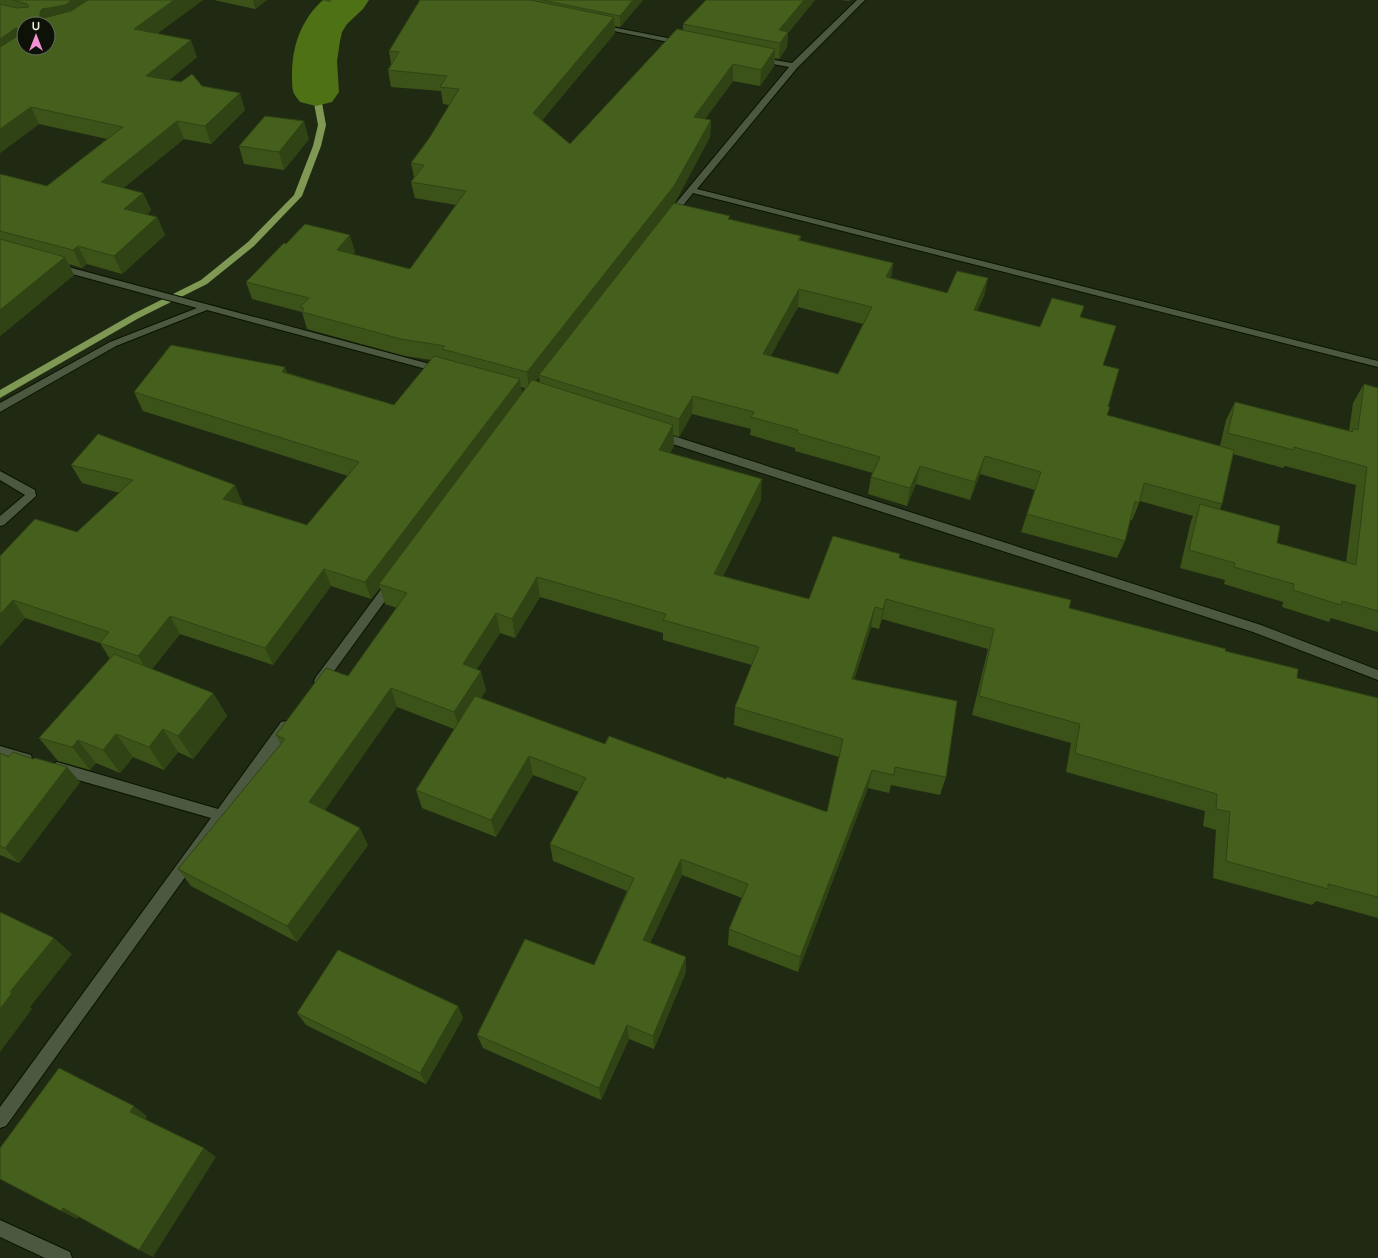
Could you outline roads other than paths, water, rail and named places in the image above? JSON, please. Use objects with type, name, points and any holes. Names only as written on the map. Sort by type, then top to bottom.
[{"type":"street","points":[[663,225],[794,66],[861,0]]},
{"type":"street","points":[[594,25],[694,46]]},
{"type":"street","points":[[748,57],[794,66]]},
{"type":"street","points":[[692,190],[1378,364]]},
{"type":"street","points":[[45,264],[449,372]]},
{"type":"street","points":[[0,408],[113,344],[207,307]]},
{"type":"street","points":[[646,432],[1257,628],[1378,675]]},
{"type":"street","points":[[0,475],[31,494],[31,496],[0,522]]},
{"type":"street","points":[[315,688],[400,573]]},
{"type":"street","points":[[0,1120],[220,815],[291,720]]},
{"type":"street","points":[[0,752],[220,815]]},
{"type":"street","points":[[0,1228],[64,1258]]},
{"type":"waterway","points":[[316,92],[315,61],[321,32],[325,23],[348,0]]},
{"type":"waterway","points":[[0,395],[136,316],[204,282],[251,244],[298,196],[317,146],[322,125],[316,92]]}]
